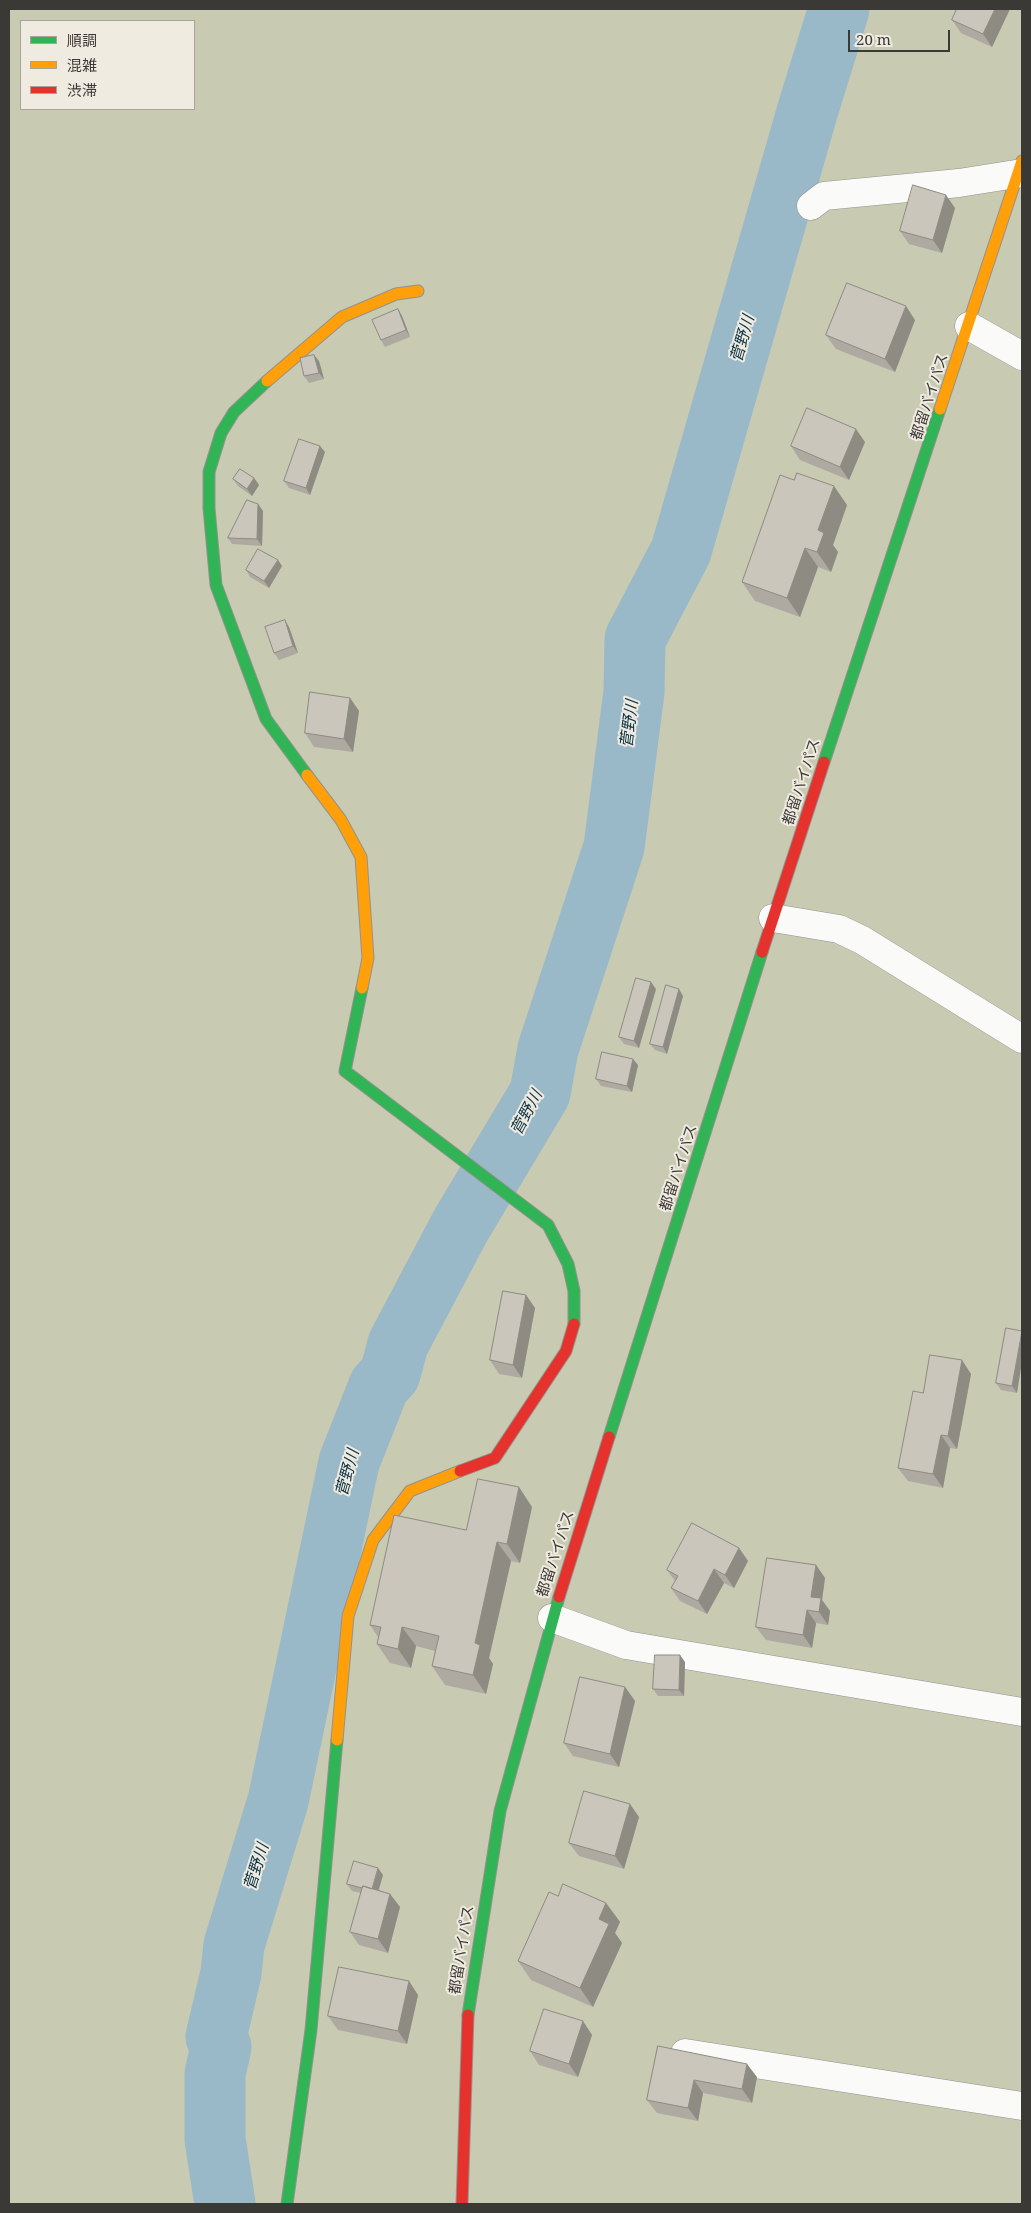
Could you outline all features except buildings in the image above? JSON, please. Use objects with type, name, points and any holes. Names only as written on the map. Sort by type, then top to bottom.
[{"type":"main road","name":"都留バイパス","points":[[462,2204],[466,2022],[500,1811],[552,1618],[773,918],[1021,169]]},
{"type":"main road","points":[[287,2204],[310,2030],[348,1616],[354,1597],[373,1540],[410,1491],[495,1458],[566,1351],[574,1327],[574,1291],[568,1264],[548,1225],[345,1071],[368,958],[361,857],[341,820],[266,718],[216,585],[209,508],[210,472],[221,433],[234,412],[248,397],[308,348],[342,317],[396,294],[418,292]]},
{"type":"street","points":[[811,206],[824,196],[959,183],[1021,169]]},
{"type":"street","points":[[969,326],[1022,356]]},
{"type":"street","points":[[773,918],[839,929],[862,940],[1022,1040]]},
{"type":"street","points":[[552,1618],[626,1645],[1022,1712]]},
{"type":"street","points":[[672,2051],[1022,2106]]},
{"type":"green space","points":[[9,9],[1022,9],[1022,2204],[9,2204]]},
{"type":"waterway","name":"菅野川","points":[[225,2204],[215,2139],[215,2074],[221,2047],[216,2037],[231,1973],[234,1945],[278,1801],[349,1462],[379,1386],[390,1374],[398,1344],[461,1225],[540,1093],[548,1049],[614,847],[634,692],[635,639],[681,551],[808,109],[839,9]]},
{"type":"traffic: fast","points":[[267,381],[234,412],[221,433],[209,472],[209,508],[216,585],[266,719],[307,775]]},
{"type":"traffic: fast","points":[[824,762],[940,409]]},
{"type":"traffic: fast","points":[[609,1437],[762,952]]},
{"type":"traffic: fast","points":[[362,988],[345,1071],[548,1225],[568,1264],[574,1291],[574,1324]]},
{"type":"traffic: fast","points":[[468,2015],[500,1811],[559,1597]]},
{"type":"traffic: fast","points":[[287,2204],[311,2030],[337,1740]]},
{"type":"traffic: slow","points":[[940,409],[1022,161]]},
{"type":"traffic: slow","points":[[267,381],[342,317],[396,294],[418,291]]},
{"type":"traffic: slow","points":[[307,775],[341,820],[361,857],[368,958],[362,988]]},
{"type":"traffic: slow","points":[[337,1740],[348,1616],[373,1540],[410,1491],[460,1471]]},
{"type":"traffic: jam","points":[[762,952],[824,762]]},
{"type":"traffic: jam","points":[[460,1471],[495,1458],[566,1351],[574,1324]]},
{"type":"traffic: jam","points":[[559,1597],[609,1437]]},
{"type":"traffic: jam","points":[[462,2204],[468,2015]]}]
